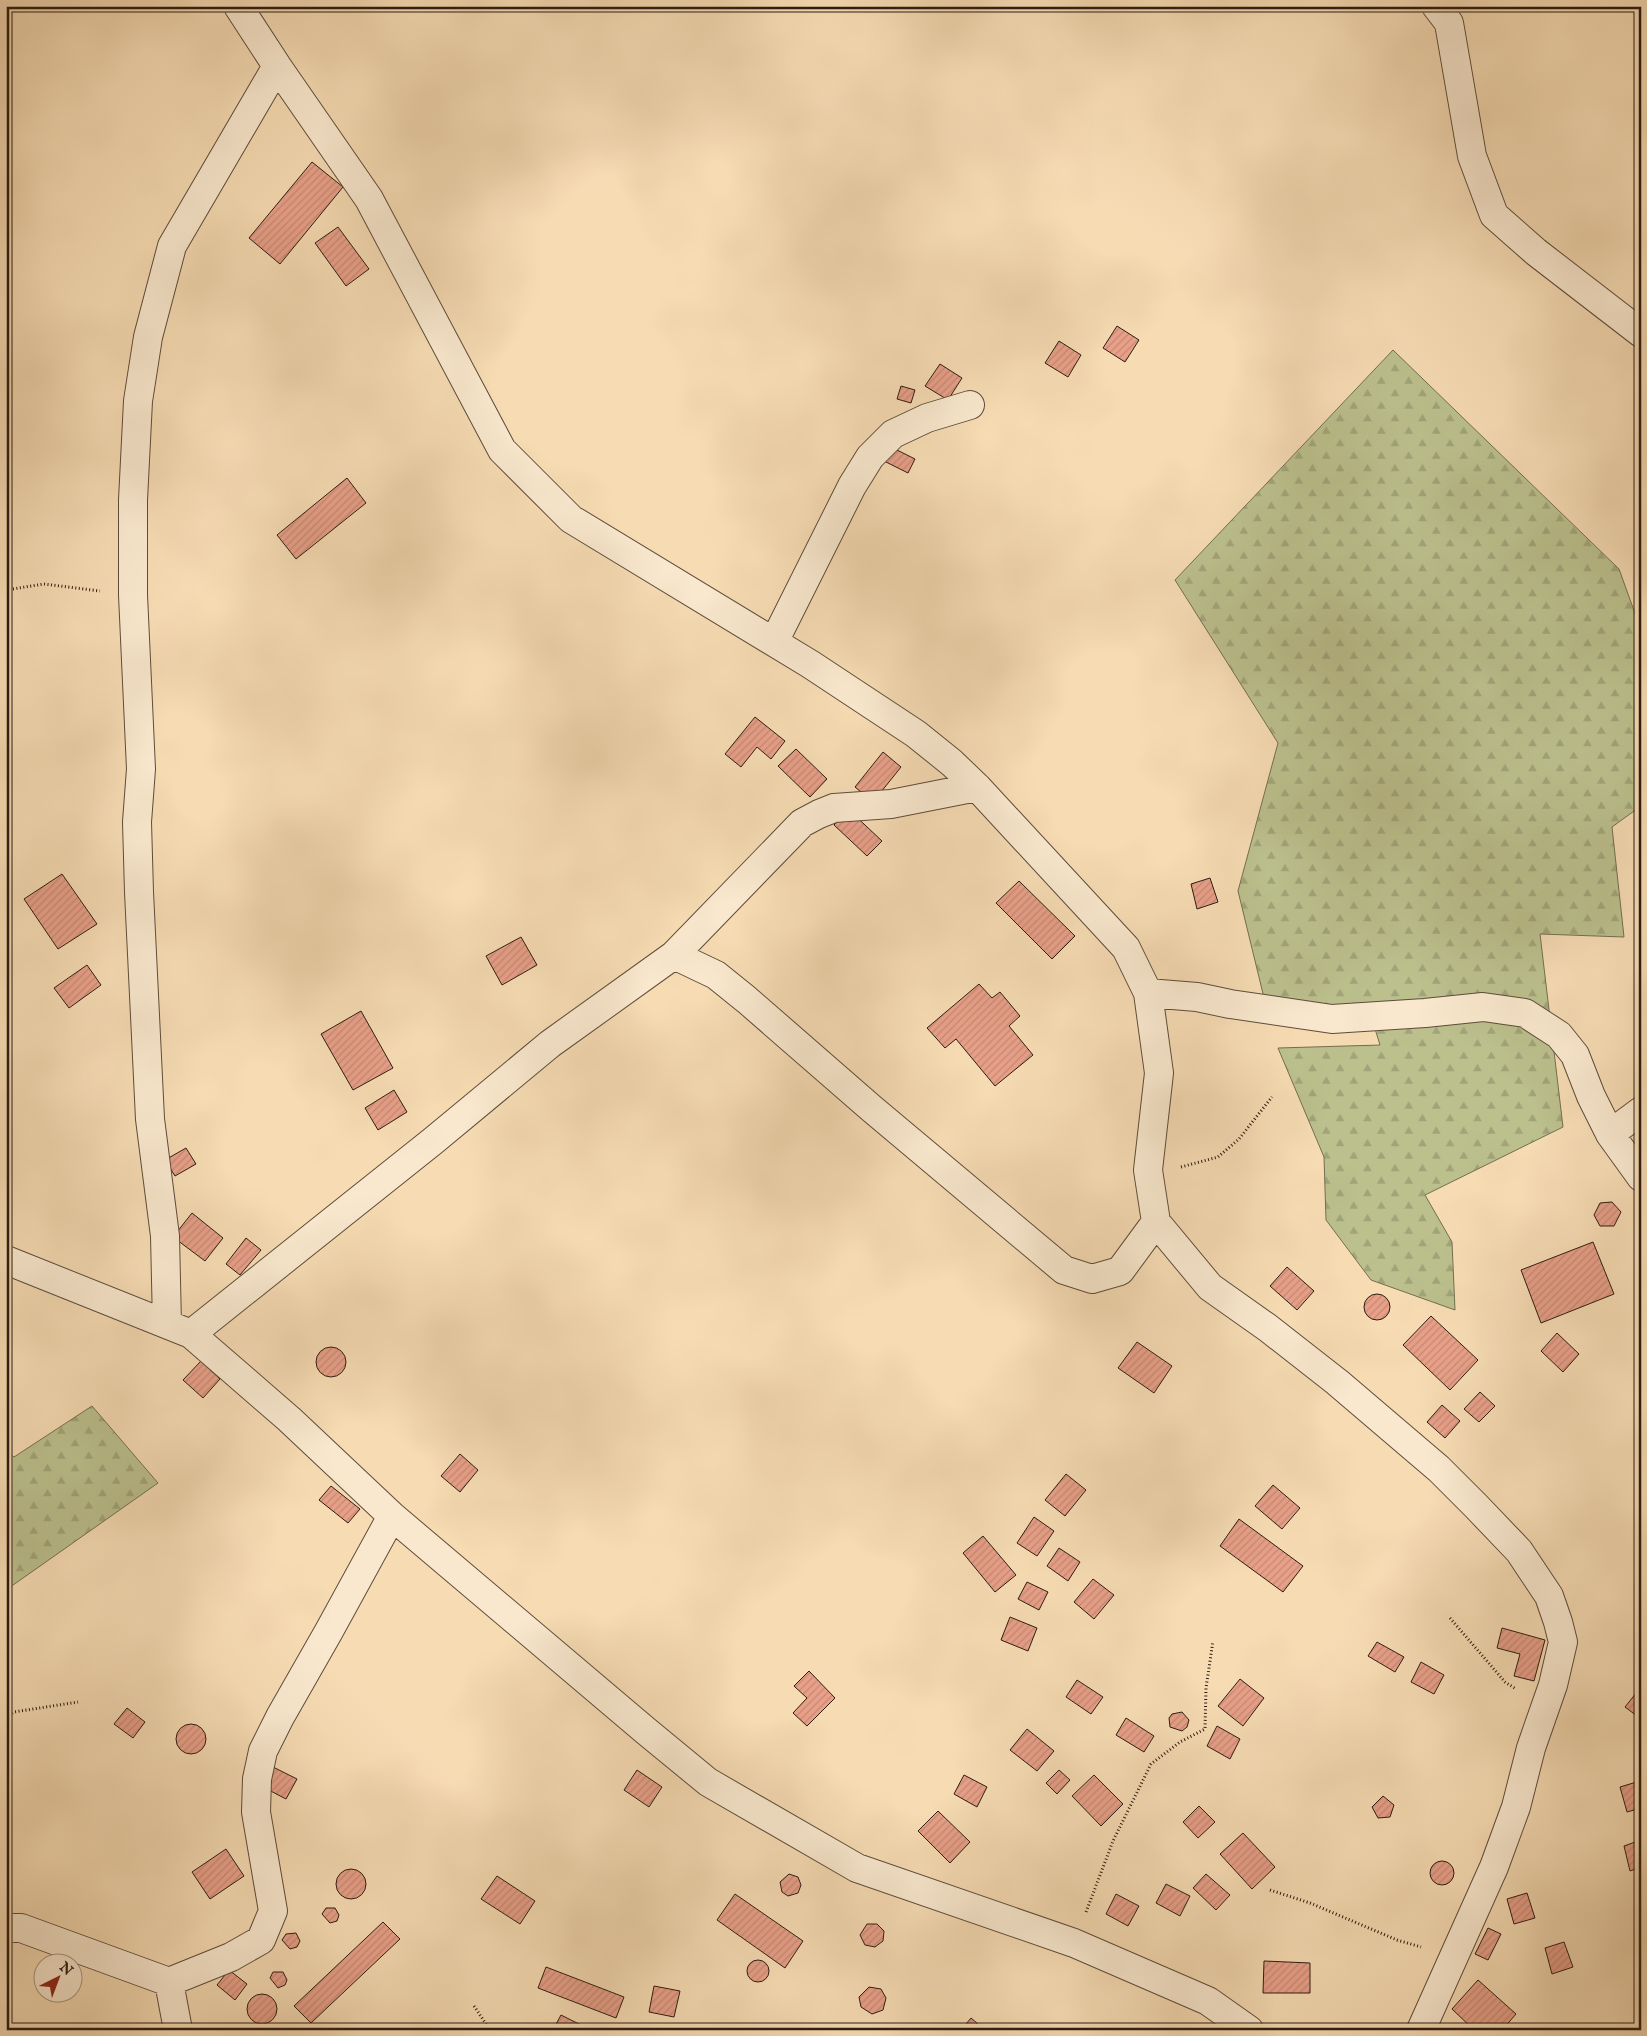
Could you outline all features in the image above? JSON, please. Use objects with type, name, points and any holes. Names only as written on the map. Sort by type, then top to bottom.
[{"type":"street","points":[[238,6],[277,66],[370,199],[502,450],[571,519],[774,642],[916,734],[977,787],[1126,948],[1148,993],[1159,1073],[1148,1170],[1156,1222],[1210,1287],[1268,1328],[1399,1434],[1439,1470],[1519,1551],[1549,1596],[1563,1642],[1546,1708],[1531,1748],[1516,1807],[1500,1850],[1421,2030]]},
{"type":"street","points":[[1436,6],[1449,23],[1472,156],[1494,215],[1536,252],[1641,333]]},
{"type":"street","points":[[179,1329],[150,1119],[139,892],[137,822],[141,769],[133,595],[133,500],[138,401],[148,337],[172,246],[277,66]]},
{"type":"street","points":[[774,642],[852,486],[870,457],[893,434],[927,418],[970,404]]},
{"type":"street","points":[[179,1329],[433,1141],[550,1044],[674,955],[802,824],[834,808],[891,804],[977,787]]},
{"type":"street","points":[[674,955],[716,976],[747,1000],[871,1108],[1064,1270],[1092,1279],[1120,1271],[1156,1222]]},
{"type":"street","points":[[1148,993],[1197,997],[1230,1004],[1332,1019],[1425,1014],[1483,1007],[1525,1013],[1559,1035],[1575,1055],[1610,1134],[1641,1177]]},
{"type":"street","points":[[1610,1134],[1641,1111]]},
{"type":"street","points":[[6,1260],[179,1329],[289,1419],[392,1516],[708,1782],[858,1868],[1074,1943],[1208,2001],[1249,2030]]},
{"type":"street","points":[[6,1928],[21,1928],[169,1982],[231,1957],[261,1940],[273,1911],[256,1812],[257,1779],[263,1751],[392,1516]]},
{"type":"street","points":[[169,1982],[178,2030]]},
{"type":"path","points":[[6,590],[44,584],[133,595]]},
{"type":"path","points":[[1148,1170],[1184,1167],[1218,1157],[1239,1139],[1272,1097]]},
{"type":"path","points":[[1450,1618],[1505,1682],[1546,1708]]},
{"type":"path","points":[[1074,1943],[1113,1842],[1151,1764],[1180,1742],[1205,1729],[1206,1688],[1214,1641]]},
{"type":"path","points":[[6,1717],[14,1712],[78,1702]]},
{"type":"path","points":[[1270,1890],[1310,1902],[1397,1940],[1453,1957]]},
{"type":"path","points":[[474,2006],[490,2030]]},
{"type":"green space","points":[[1393,350],[1619,569],[1641,630],[1641,806],[1612,827],[1624,937],[1540,934],[1563,1127],[1425,1195],[1452,1242],[1455,1310],[1371,1280],[1326,1220],[1324,1157],[1278,1048],[1380,1045],[1368,1006],[1266,1006],[1238,891],[1278,743],[1175,580]]},
{"type":"green space","points":[[92,1406],[158,1483],[6,1590],[6,1450],[14,1457]]},
{"type":"building","points":[[312,162],[343,187],[280,264],[249,238]]},
{"type":"building","points":[[338,227],[369,269],[346,286],[315,243]]},
{"type":"building","points":[[1117,326],[1139,340],[1125,362],[1103,348]]},
{"type":"building","points":[[1059,341],[1081,355],[1068,377],[1045,363]]},
{"type":"building","points":[[940,364],[962,378],[948,400],[925,386]]},
{"type":"building","points":[[901,386],[915,390],[911,403],[897,399]]},
{"type":"building","points":[[891,447],[915,459],[908,473],[884,461]]},
{"type":"building","points":[[347,478],[366,503],[296,559],[277,535]]},
{"type":"building","points":[[755,717],[785,741],[771,759],[757,747],[741,767],[725,754]]},
{"type":"building","points":[[796,749],[827,779],[810,797],[778,766]]},
{"type":"building","points":[[883,752],[901,767],[873,802],[855,787]]},
{"type":"building","points":[[849,810],[882,841],[867,856],[834,825]]},
{"type":"building","points":[[62,874],[97,924],[58,949],[24,899]]},
{"type":"building","points":[[1210,878],[1218,902],[1197,909],[1191,884]]},
{"type":"building","points":[[1019,881],[1075,936],[1052,959],[996,903]]},
{"type":"building","points":[[521,937],[537,965],[502,985],[486,956]]},
{"type":"building","points":[[87,965],[101,985],[69,1008],[54,988]]},
{"type":"building","points":[[979,984],[992,998],[1000,992],[1020,1016],[1009,1026],[1033,1055],[995,1086],[956,1039],[945,1048],[927,1028]]},
{"type":"building","points":[[361,1011],[393,1068],[353,1090],[321,1034]]},
{"type":"building","points":[[394,1090],[407,1112],[378,1130],[365,1108]]},
{"type":"building","points":[[186,1148],[196,1164],[175,1176],[165,1160]]},
{"type":"building","points":[[1612,1202],[1621,1212],[1614,1226],[1600,1226],[1594,1215],[1600,1203]]},
{"type":"building","points":[[192,1213],[223,1238],[205,1261],[173,1237]]},
{"type":"building","points":[[246,1238],[261,1250],[240,1275],[226,1264]]},
{"type":"building","points":[[1593,1242],[1614,1294],[1541,1323],[1521,1270]]},
{"type":"building","points":[[1287,1267],[1314,1291],[1297,1310],[1270,1286]]},
{"type":"building","points":[[1377,1294],[1386,1298],[1390,1307],[1386,1316],[1377,1320],[1368,1316],[1364,1307],[1368,1298]]},
{"type":"building","points":[[1431,1316],[1478,1360],[1450,1390],[1403,1345]]},
{"type":"building","points":[[1557,1333],[1579,1354],[1563,1372],[1541,1351]]},
{"type":"building","points":[[1137,1342],[1172,1366],[1154,1393],[1118,1368]]},
{"type":"building","points":[[331,1347],[337,1348],[345,1356],[345,1368],[337,1376],[331,1377],[325,1376],[317,1368],[316,1362],[317,1356],[325,1348]]},
{"type":"building","points":[[201,1361],[220,1379],[203,1398],[183,1380]]},
{"type":"building","points":[[1480,1392],[1495,1406],[1479,1422],[1464,1409]]},
{"type":"building","points":[[1442,1405],[1460,1421],[1445,1438],[1427,1422]]},
{"type":"building","points":[[460,1454],[478,1470],[460,1492],[441,1476]]},
{"type":"building","points":[[1066,1474],[1086,1490],[1065,1516],[1045,1500]]},
{"type":"building","points":[[1273,1485],[1300,1508],[1282,1529],[1255,1506]]},
{"type":"building","points":[[331,1486],[360,1509],[348,1523],[319,1500]]},
{"type":"building","points":[[1034,1517],[1054,1531],[1037,1556],[1017,1543]]},
{"type":"building","points":[[1239,1519],[1303,1566],[1283,1592],[1220,1546]]},
{"type":"building","points":[[983,1536],[1016,1575],[995,1592],[963,1553]]},
{"type":"building","points":[[1059,1548],[1080,1562],[1068,1581],[1047,1566]]},
{"type":"building","points":[[1093,1579],[1114,1595],[1094,1619],[1074,1602]]},
{"type":"building","points":[[1027,1582],[1048,1592],[1039,1610],[1018,1599]]},
{"type":"building","points":[[1010,1617],[1037,1628],[1028,1651],[1001,1640]]},
{"type":"building","points":[[1502,1628],[1545,1640],[1534,1681],[1514,1676],[1520,1654],[1497,1648]]},
{"type":"building","points":[[1377,1642],[1404,1657],[1395,1672],[1368,1656]]},
{"type":"building","points":[[1421,1662],[1444,1675],[1434,1694],[1411,1682]]},
{"type":"building","points":[[809,1671],[835,1698],[807,1726],[793,1713],[807,1698],[794,1686]]},
{"type":"building","points":[[1240,1679],[1264,1698],[1243,1726],[1218,1706]]},
{"type":"building","points":[[1077,1680],[1103,1697],[1091,1714],[1066,1697]]},
{"type":"building","points":[[1641,1687],[1641,1719],[1625,1707]]},
{"type":"building","points":[[127,1708],[145,1722],[133,1738],[114,1724]]},
{"type":"building","points":[[1182,1712],[1189,1720],[1187,1727],[1182,1731],[1170,1727],[1169,1718],[1172,1714]]},
{"type":"building","points":[[1126,1718],[1154,1736],[1144,1752],[1116,1735]]},
{"type":"building","points":[[191,1724],[197,1725],[205,1733],[205,1745],[197,1753],[191,1754],[185,1753],[177,1745],[176,1739],[177,1733],[185,1725]]},
{"type":"building","points":[[1217,1726],[1240,1739],[1230,1759],[1207,1746]]},
{"type":"building","points":[[1027,1729],[1054,1751],[1037,1771],[1010,1750]]},
{"type":"building","points":[[273,1767],[297,1779],[286,1799],[263,1787]]},
{"type":"building","points":[[637,1770],[662,1787],[649,1807],[624,1790]]},
{"type":"building","points":[[1059,1770],[1070,1780],[1057,1794],[1046,1783]]},
{"type":"building","points":[[964,1775],[987,1787],[977,1807],[954,1794]]},
{"type":"building","points":[[1094,1775],[1123,1804],[1101,1826],[1072,1796]]},
{"type":"building","points":[[1640,1781],[1641,1808],[1627,1812],[1620,1787]]},
{"type":"building","points":[[1383,1796],[1394,1805],[1390,1817],[1378,1818],[1372,1807]]},
{"type":"building","points":[[1199,1806],[1215,1822],[1198,1838],[1183,1822]]},
{"type":"building","points":[[938,1811],[970,1842],[950,1863],[918,1831]]},
{"type":"building","points":[[1243,1833],[1275,1867],[1252,1889],[1220,1854]]},
{"type":"building","points":[[1641,1840],[1641,1867],[1630,1871],[1624,1846]]},
{"type":"building","points":[[226,1849],[244,1876],[210,1899],[192,1872]]},
{"type":"building","points":[[1442,1861],[1451,1864],[1454,1873],[1451,1882],[1442,1885],[1433,1882],[1430,1873],[1433,1864]]},
{"type":"building","points":[[351,1869],[357,1870],[365,1878],[365,1890],[357,1898],[351,1899],[345,1898],[337,1890],[336,1884],[337,1878],[345,1870]]},
{"type":"building","points":[[789,1874],[798,1877],[801,1885],[798,1893],[788,1896],[782,1892],[780,1882]]},
{"type":"building","points":[[1206,1874],[1230,1895],[1216,1910],[1193,1888]]},
{"type":"building","points":[[497,1876],[535,1901],[520,1924],[481,1899]]},
{"type":"building","points":[[1166,1884],[1190,1896],[1180,1916],[1156,1903]]},
{"type":"building","points":[[1527,1893],[1535,1918],[1514,1924],[1507,1899]]},
{"type":"building","points":[[735,1894],[803,1941],[785,1968],[717,1920]]},
{"type":"building","points":[[1116,1894],[1139,1906],[1128,1926],[1106,1914]]},
{"type":"building","points":[[326,1908],[335,1908],[339,1915],[337,1921],[330,1923],[322,1914]]},
{"type":"building","points":[[383,1922],[400,1939],[311,2023],[294,2006]]},
{"type":"building","points":[[867,1924],[877,1924],[884,1931],[883,1941],[875,1947],[865,1945],[860,1935]]},
{"type":"building","points":[[1488,1928],[1501,1934],[1488,1960],[1475,1954]]},
{"type":"building","points":[[296,1933],[300,1941],[297,1947],[290,1949],[282,1940],[286,1934]]},
{"type":"building","points":[[1564,1942],[1573,1967],[1552,1974],[1545,1948]]},
{"type":"building","points":[[758,1960],[766,1963],[769,1971],[766,1979],[758,1982],[750,1979],[747,1971],[750,1963]]},
{"type":"building","points":[[1264,1961],[1310,1963],[1310,1993],[1263,1993]]},
{"type":"building","points":[[546,1967],[624,1997],[616,2018],[538,1988]]},
{"type":"building","points":[[229,1970],[247,1984],[235,2000],[217,1985]]},
{"type":"building","points":[[273,1972],[283,1972],[287,1980],[285,1985],[278,1988],[270,1978]]},
{"type":"building","points":[[1478,1980],[1516,2014],[1502,2030],[1474,2030],[1452,2009]]},
{"type":"building","points":[[654,1986],[680,1991],[674,2017],[649,2012]]},
{"type":"building","points":[[869,1987],[881,1989],[886,1998],[883,2010],[872,2014],[861,2007],[859,1997]]},
{"type":"building","points":[[262,1994],[268,1995],[276,2003],[276,2015],[268,2023],[262,2024],[256,2023],[248,2015],[247,2009],[248,2003],[256,1995]]},
{"type":"building","points":[[561,2015],[585,2027],[583,2030],[553,2030]]},
{"type":"building","points":[[971,2018],[985,2030],[961,2030]]}]
